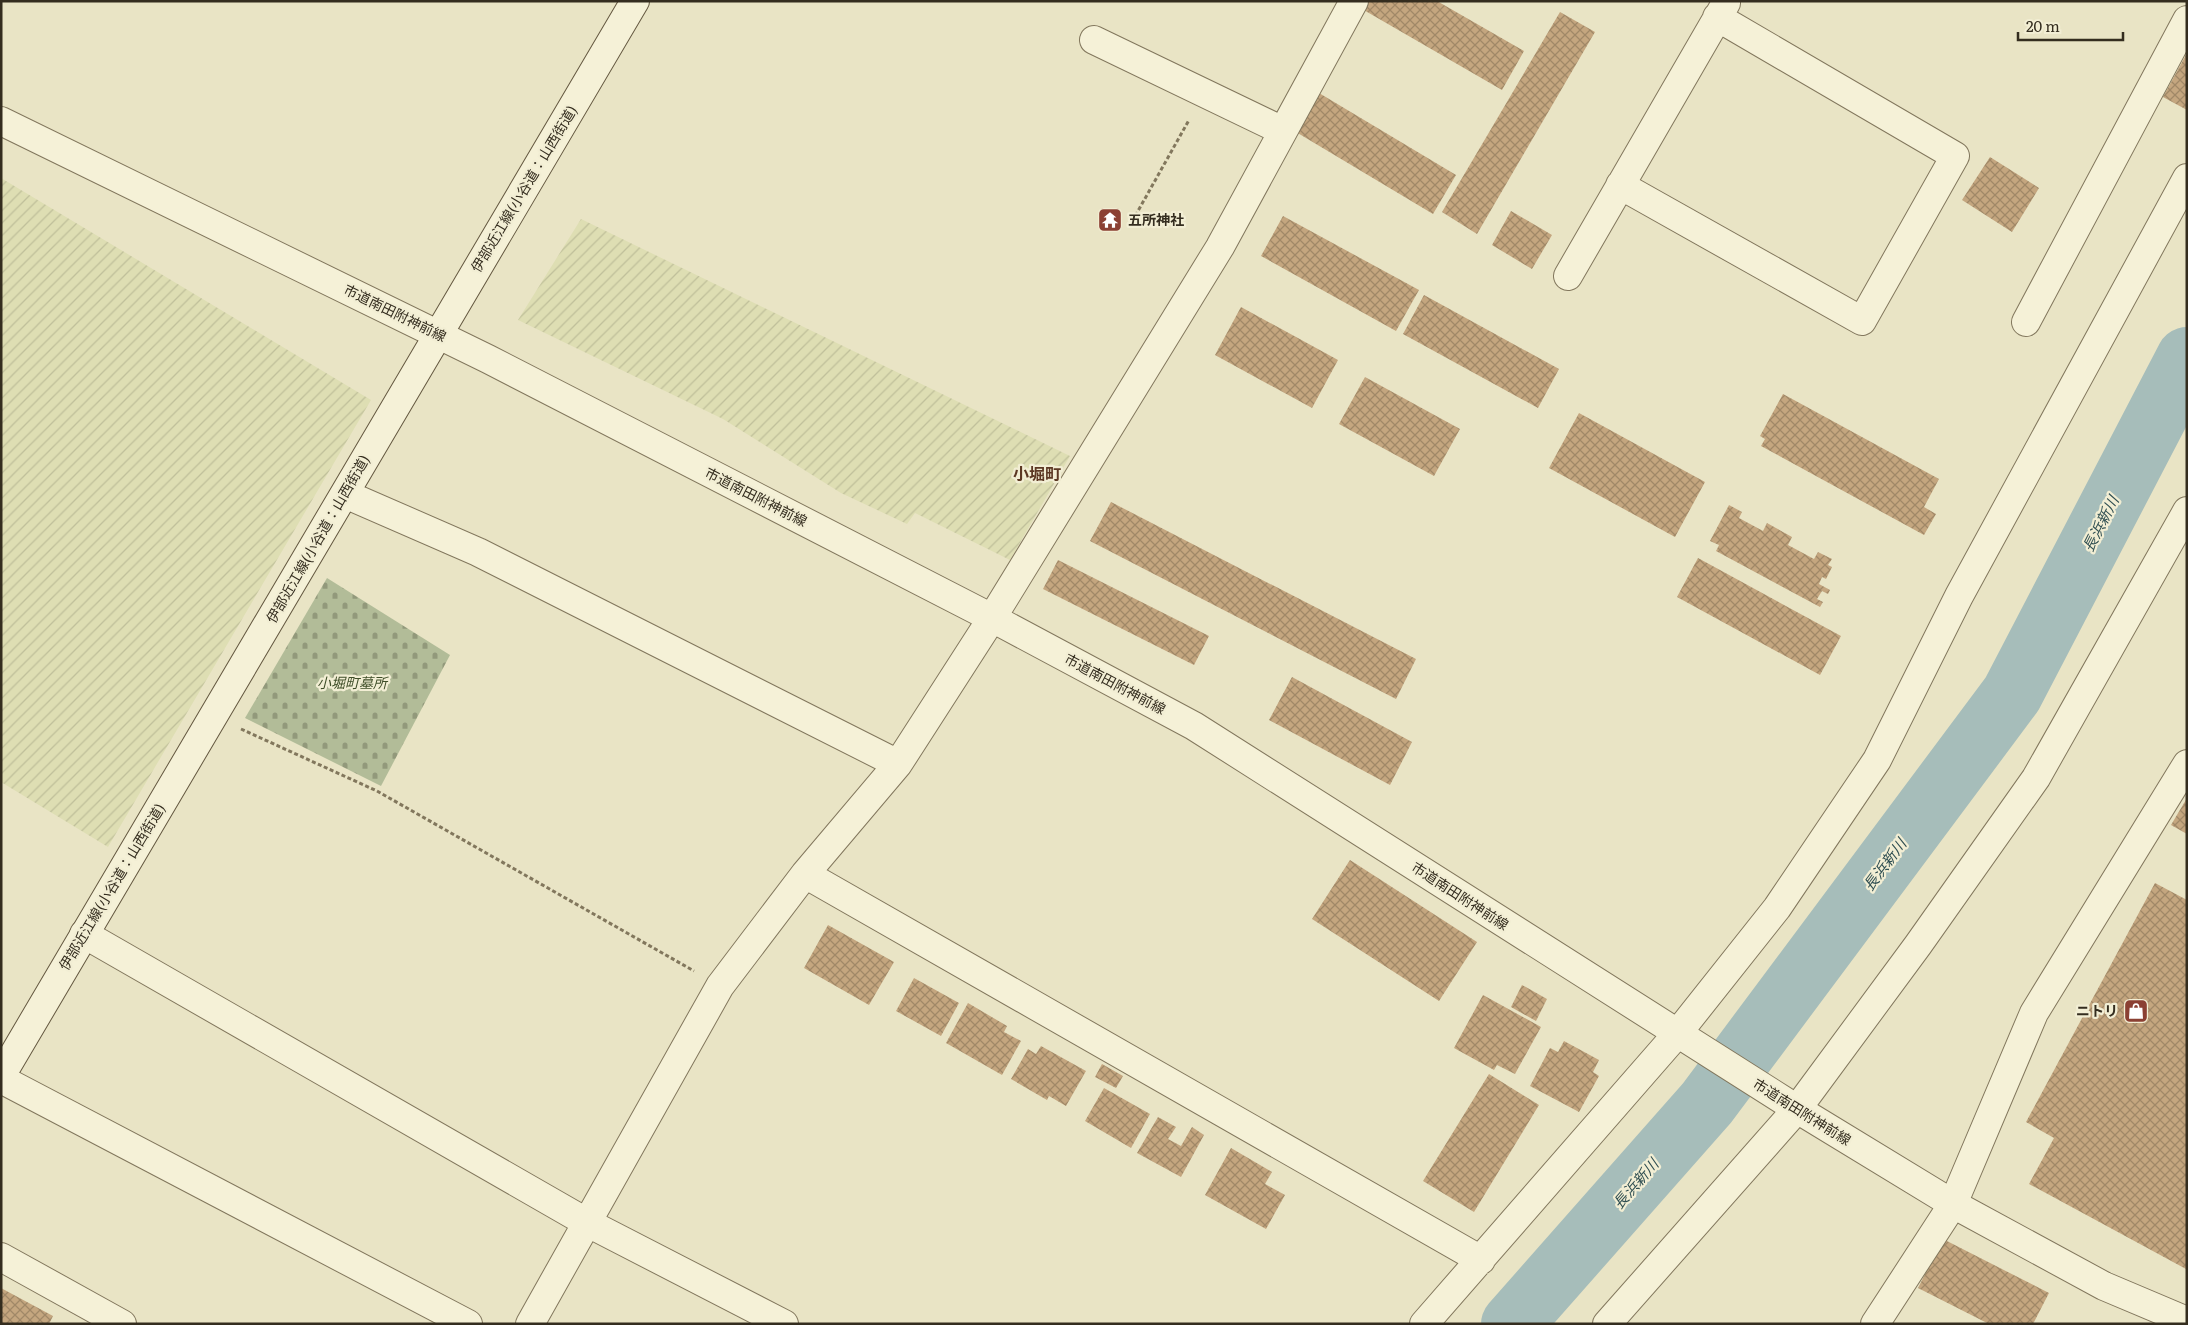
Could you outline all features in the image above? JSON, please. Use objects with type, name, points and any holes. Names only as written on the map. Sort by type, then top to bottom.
[{"type":"street","name":"伊部近江線(小谷道：山西街道)","points":[[1,1077],[636,1]]},
{"type":"street","points":[[530,1324],[720,986],[805,874],[898,764],[992,618],[1220,247],[1354,1]]},
{"type":"street","points":[[1568,276],[1620,184],[1722,9],[1955,156],[1862,321],[1620,184]]},
{"type":"street","points":[[2026,322],[2187,20]]},
{"type":"street","points":[[1094,40],[1283,131]]},
{"type":"street","name":"市道南田附神前線","points":[[1,121],[438,334],[992,618],[1194,726],[1677,1034],[1953,1204],[2104,1286],[2187,1321]]},
{"type":"street","points":[[1424,1324],[1677,1034],[1777,908],[1877,760],[1958,596],[2187,178]]},
{"type":"street","points":[[345,494],[478,552],[898,764]]},
{"type":"street","points":[[1607,1324],[1797,1109],[1918,946],[2036,778],[2187,511]]},
{"type":"street","points":[[1875,1324],[1953,1204],[2034,1014],[2187,764]]},
{"type":"street","points":[[805,874],[1481,1260]]},
{"type":"street","points":[[84,934],[586,1222],[784,1324]]},
{"type":"street","points":[[1,1077],[468,1324]]},
{"type":"street","points":[[1,1257],[122,1324]]},
{"type":"path","points":[[1129,227],[1204,93]]},
{"type":"path","points":[[214,717],[377,791],[720,986]]},
{"type":"green space","points":[[1,178],[371,400],[108,847],[1,782]]},
{"type":"green space","points":[[581,219],[1070,456],[1010,560],[915,513],[907,524],[841,493],[723,419],[518,320]]},
{"type":"green space","name":"小堀町墓所","points":[[327,578],[450,655],[381,786],[245,718]]},
{"type":"building","points":[[1366,1],[1437,1],[1524,51],[1502,90],[1362,9]]},
{"type":"building","points":[[1560,12],[1595,32],[1477,234],[1442,212]]},
{"type":"building","points":[[2187,53],[2187,110],[2163,97]]},
{"type":"building","points":[[1319,93],[1456,175],[1433,214],[1296,132]]},
{"type":"building","points":[[1990,157],[2039,188],[2012,232],[1962,200]]},
{"type":"building","points":[[1511,211],[1552,235],[1532,269],[1492,245]]},
{"type":"building","points":[[1283,216],[1419,290],[1396,331],[1261,256]]},
{"type":"building","points":[[1424,295],[1559,369],[1538,408],[1403,334]]},
{"type":"building","points":[[1241,307],[1338,360],[1312,408],[1215,355]]},
{"type":"building","points":[[1365,377],[1460,429],[1434,476],[1339,424]]},
{"type":"building","points":[[1783,394],[1939,479],[1924,507],[1936,514],[1924,535],[1761,446],[1765,439],[1760,436]]},
{"type":"building","points":[[1579,413],[1705,482],[1675,537],[1549,468]]},
{"type":"building","points":[[1111,502],[1416,659],[1396,699],[1090,541]]},
{"type":"building","points":[[1729,505],[1742,512],[1739,518],[1763,531],[1767,523],[1792,537],[1788,545],[1814,559],[1818,552],[1832,559],[1828,565],[1832,567],[1826,579],[1822,577],[1819,584],[1830,590],[1828,594],[1822,591],[1817,599],[1823,602],[1820,607],[1716,551],[1719,545],[1710,541]]},
{"type":"building","points":[[1698,558],[1841,636],[1820,675],[1677,597]]},
{"type":"building","points":[[1058,560],[1209,636],[1194,665],[1043,589]]},
{"type":"building","points":[[1292,677],[1412,742],[1390,785],[1269,720]]},
{"type":"building","points":[[2187,798],[2187,834],[2171,825]]},
{"type":"building","points":[[1350,860],[1477,942],[1439,1001],[1312,919]]},
{"type":"building","name":"ニトリ","points":[[2155,883],[2187,900],[2186,1269],[2029,1184],[2054,1138],[2026,1122]]},
{"type":"building","points":[[828,925],[894,962],[869,1005],[804,968]]},
{"type":"building","points":[[914,978],[959,1003],[941,1036],[896,1011]]},
{"type":"building","points":[[1522,985],[1547,999],[1536,1021],[1511,1007]]},
{"type":"building","points":[[1483,995],[1541,1027],[1515,1074],[1497,1065],[1494,1070],[1454,1048]]},
{"type":"building","points":[[968,1003],[1007,1026],[1004,1032],[1021,1041],[1002,1075],[946,1043]]},
{"type":"building","points":[[1564,1041],[1599,1060],[1593,1072],[1599,1076],[1579,1112],[1530,1086],[1550,1048],[1558,1052]]},
{"type":"building","points":[[1041,1046],[1086,1071],[1066,1106],[1049,1096],[1047,1100],[1011,1079],[1028,1049],[1036,1054]]},
{"type":"building","points":[[1102,1064],[1123,1076],[1116,1088],[1095,1077]]},
{"type":"building","points":[[1489,1074],[1539,1105],[1474,1212],[1423,1181]]},
{"type":"building","points":[[1104,1088],[1150,1114],[1131,1148],[1085,1121]]},
{"type":"building","points":[[1158,1117],[1176,1127],[1168,1139],[1181,1146],[1192,1127],[1204,1135],[1181,1177],[1137,1153]]},
{"type":"building","points":[[1231,1148],[1272,1172],[1265,1184],[1285,1195],[1266,1229],[1205,1195]]},
{"type":"building","points":[[1943,1239],[2049,1293],[2033,1324],[1989,1324],[1918,1288]]},
{"type":"building","points":[[1,1288],[53,1316],[49,1324],[1,1324]]},
{"type":"waterway","name":"長浜新川","points":[[1512,1324],[1707,1103],[2012,694],[2187,358]]},
{"type":"place","name":"五所神社","points":[[1110,220]]},
{"type":"place","name":"ニトリ","points":[[2136,1011]]},
{"type":"district","name":"小堀町","points":[[1037,474]]}]
